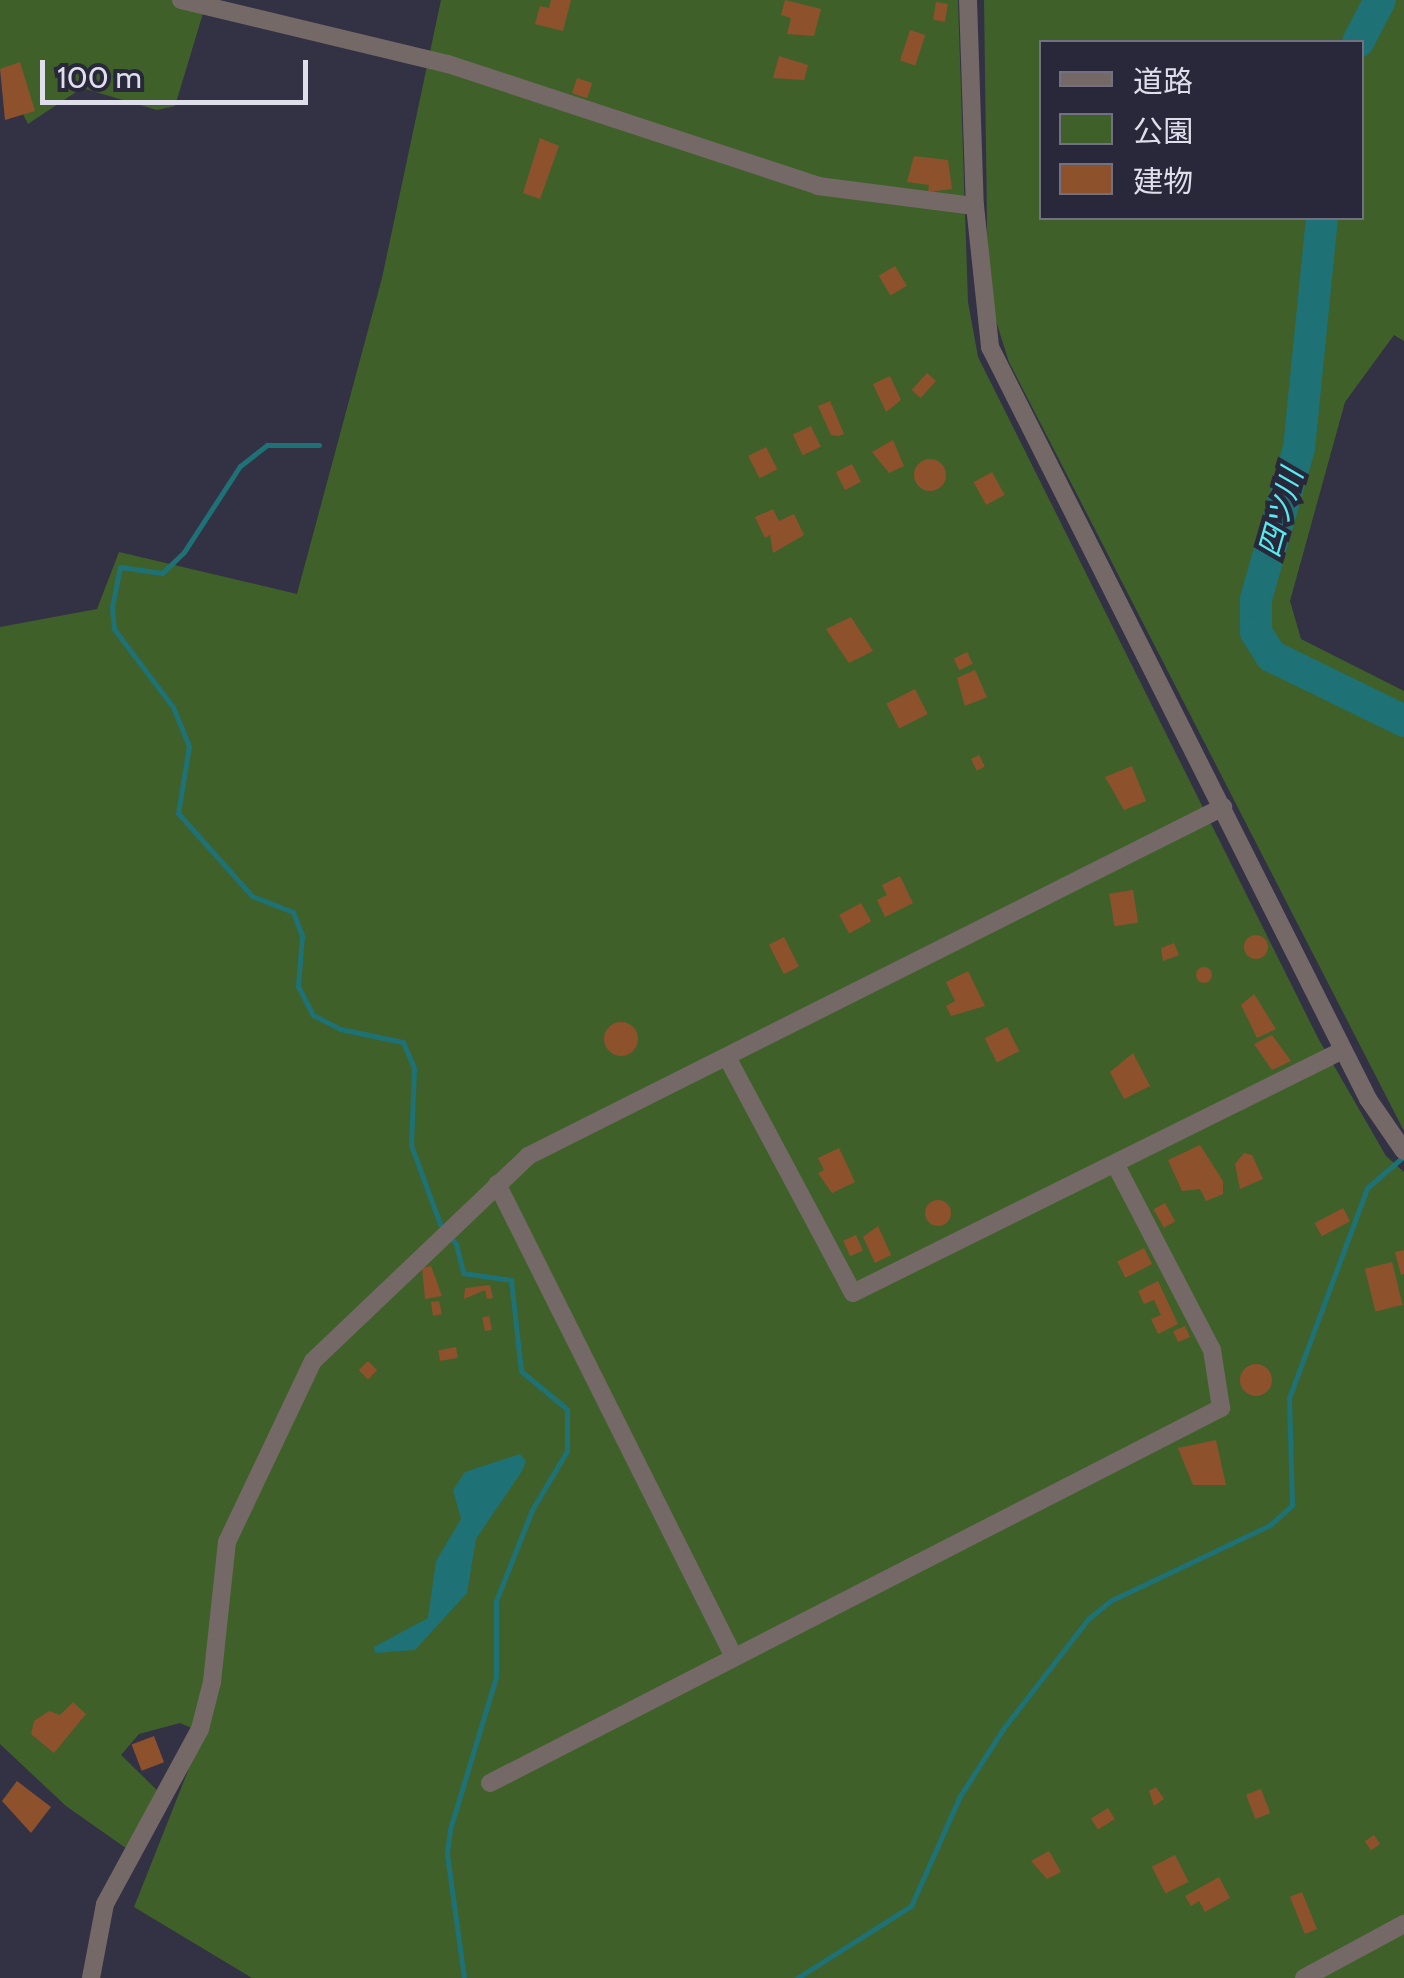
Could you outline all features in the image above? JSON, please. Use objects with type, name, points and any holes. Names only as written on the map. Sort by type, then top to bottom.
[{"type":"street","points":[[180,0],[448,64],[818,186],[975,206]]},
{"type":"street","points":[[968,0],[981,303],[998,368],[1343,1050],[1404,1151]]},
{"type":"street","points":[[92,1978],[105,1904],[200,1729],[212,1682],[227,1542],[298,1384],[379,1294],[528,1156],[728,1059],[1223,807]]},
{"type":"street","points":[[728,1059],[853,1293],[1343,1050]]},
{"type":"street","points":[[490,1782],[1221,1408],[1212,1350],[1116,1164]]},
{"type":"street","points":[[497,1184],[588,1355],[733,1655]]},
{"type":"street","points":[[1304,1978],[1404,1924]]},
{"type":"green space","points":[[0,0],[207,0],[175,106],[157,110],[82,88],[28,124],[0,69]]},
{"type":"green space","points":[[441,0],[958,0],[968,302],[978,357],[1318,1038],[1386,1156],[1404,1172],[1404,1978],[252,1978],[134,1907],[203,1733],[180,1723],[139,1734],[121,1755],[162,1795],[130,1851],[66,1806],[0,1744],[0,627],[97,609],[119,552],[297,594],[382,278]]},
{"type":"green space","points":[[984,0],[1404,0],[1404,341],[1394,335],[1345,402],[1290,601],[1301,639],[1404,691],[1404,1131],[1009,362],[988,296]]},
{"type":"shaded area","points":[[520,1454],[526,1461],[522,1471],[476,1539],[467,1593],[415,1650],[375,1653],[374,1647],[428,1618],[436,1561],[461,1519],[453,1490],[465,1472]]},
{"type":"building","points":[[551,0],[571,0],[563,31],[535,24],[540,6],[549,8]]},
{"type":"building","points":[[785,0],[821,9],[814,36],[787,34],[791,18],[781,15]]},
{"type":"building","points":[[936,2],[948,4],[945,22],[933,20]]},
{"type":"building","points":[[910,30],[925,35],[915,65],[900,60]]},
{"type":"building","points":[[779,56],[808,65],[804,80],[773,78]]},
{"type":"building","points":[[20,62],[35,111],[5,120],[0,69]]},
{"type":"building","points":[[577,78],[592,83],[587,98],[572,93]]},
{"type":"building","points":[[540,138],[559,146],[540,199],[523,193]]},
{"type":"building","points":[[914,156],[948,160],[952,189],[928,192],[929,185],[907,182]]},
{"type":"building","points":[[895,266],[907,286],[891,296],[879,276]]},
{"type":"building","points":[[927,373],[936,381],[921,398],[912,390]]},
{"type":"building","points":[[890,376],[901,400],[886,412],[873,384]]},
{"type":"building","points":[[830,401],[844,434],[839,436],[831,435],[818,406]]},
{"type":"building","points":[[811,426],[821,447],[803,455],[793,434]]},
{"type":"building","points":[[893,440],[904,466],[889,473],[872,452]]},
{"type":"building","points":[[766,447],[777,469],[760,478],[748,456]]},
{"type":"building","points":[[930,459],[941,464],[946,475],[941,486],[930,491],[919,486],[914,475],[919,464]]},
{"type":"building","points":[[852,464],[861,482],[845,490],[836,472]]},
{"type":"building","points":[[992,472],[1005,495],[986,505],[974,482]]},
{"type":"building","points":[[773,509],[779,521],[794,514],[804,535],[773,553],[770,535],[765,538],[755,517]]},
{"type":"building","points":[[851,617],[873,651],[849,663],[826,629]]},
{"type":"building","points":[[967,652],[973,664],[960,670],[954,659]]},
{"type":"building","points":[[975,670],[987,697],[965,706],[957,678]]},
{"type":"building","points":[[915,689],[928,714],[899,728],[886,704]]},
{"type":"building","points":[[979,755],[985,767],[977,771],[971,759]]},
{"type":"building","points":[[1132,766],[1146,801],[1124,810],[1105,777]]},
{"type":"building","points":[[900,876],[913,903],[885,917],[877,900],[887,895],[882,885]]},
{"type":"building","points":[[1133,890],[1138,923],[1114,926],[1109,894]]},
{"type":"building","points":[[861,903],[871,921],[849,933],[839,915]]},
{"type":"building","points":[[1251,935],[1261,935],[1268,947],[1261,959],[1251,959],[1244,952],[1244,942]]},
{"type":"building","points":[[784,937],[799,966],[784,974],[769,945]]},
{"type":"building","points":[[1174,943],[1179,955],[1163,961],[1161,948]]},
{"type":"building","points":[[1204,967],[1212,975],[1204,983],[1196,975]]},
{"type":"building","points":[[968,971],[985,1006],[951,1016],[946,1006],[955,1001],[946,982]]},
{"type":"building","points":[[1254,994],[1276,1029],[1257,1038],[1241,1005]]},
{"type":"building","points":[[621,1022],[633,1027],[638,1039],[633,1051],[621,1056],[609,1051],[604,1039],[609,1027]]},
{"type":"building","points":[[1007,1027],[1019,1051],[997,1062],[985,1038]]},
{"type":"building","points":[[1272,1035],[1291,1061],[1272,1070],[1254,1044]]},
{"type":"building","points":[[1133,1053],[1150,1086],[1124,1099],[1110,1072]]},
{"type":"building","points":[[1200,1145],[1223,1181],[1223,1194],[1206,1201],[1200,1189],[1182,1191],[1168,1160]]},
{"type":"building","points":[[839,1148],[855,1182],[832,1193],[818,1173],[824,1170],[818,1158]]},
{"type":"building","points":[[1244,1153],[1252,1155],[1263,1179],[1240,1189],[1235,1164]]},
{"type":"building","points":[[938,1200],[947,1204],[951,1213],[947,1222],[938,1226],[929,1222],[925,1213],[929,1204]]},
{"type":"building","points":[[1165,1203],[1175,1221],[1164,1228],[1154,1209]]},
{"type":"building","points":[[1343,1208],[1350,1221],[1322,1236],[1315,1223]]},
{"type":"building","points":[[878,1226],[891,1255],[875,1263],[863,1237]]},
{"type":"building","points":[[856,1235],[863,1251],[850,1256],[843,1241]]},
{"type":"building","points":[[1144,1248],[1152,1264],[1125,1278],[1117,1262]]},
{"type":"building","points":[[1404,1250],[1404,1274],[1401,1275],[1395,1252]]},
{"type":"building","points":[[1392,1262],[1403,1305],[1375,1311],[1365,1269]]},
{"type":"building","points":[[431,1266],[442,1296],[425,1299],[422,1268]]},
{"type":"building","points":[[1158,1281],[1178,1324],[1158,1334],[1151,1319],[1161,1315],[1154,1300],[1144,1304],[1138,1291]]},
{"type":"building","points":[[490,1285],[493,1298],[487,1299],[485,1290],[464,1299],[465,1288]]},
{"type":"building","points":[[439,1301],[442,1314],[433,1316],[431,1302]]},
{"type":"building","points":[[489,1316],[492,1330],[485,1331],[482,1317]]},
{"type":"building","points":[[1185,1326],[1190,1337],[1178,1342],[1173,1331]]},
{"type":"building","points":[[456,1347],[458,1358],[440,1361],[438,1350]]},
{"type":"building","points":[[368,1361],[377,1370],[368,1379],[359,1370]]},
{"type":"building","points":[[1256,1364],[1268,1368],[1272,1380],[1268,1392],[1256,1396],[1244,1392],[1240,1380],[1244,1368]]},
{"type":"building","points":[[1216,1440],[1226,1485],[1193,1485],[1178,1448]]},
{"type":"building","points":[[73,1702],[86,1714],[54,1753],[31,1734],[34,1721],[49,1711],[60,1715]]},
{"type":"building","points":[[154,1736],[164,1762],[142,1771],[132,1745]]},
{"type":"building","points":[[17,1781],[51,1807],[31,1833],[2,1801]]},
{"type":"building","points":[[1156,1787],[1164,1799],[1154,1806],[1149,1791]]},
{"type":"building","points":[[1261,1789],[1270,1813],[1255,1819],[1246,1795]]},
{"type":"building","points":[[1108,1808],[1115,1819],[1098,1830],[1091,1819]]},
{"type":"building","points":[[1374,1835],[1380,1844],[1371,1850],[1365,1841]]},
{"type":"building","points":[[1049,1851],[1061,1872],[1047,1879],[1031,1861]]},
{"type":"building","points":[[1175,1855],[1189,1882],[1165,1894],[1152,1867]]},
{"type":"building","points":[[1219,1877],[1230,1898],[1205,1912],[1199,1901],[1191,1906],[1185,1896]]},
{"type":"building","points":[[1302,1892],[1317,1929],[1305,1934],[1290,1897]]},
{"type":"waterway","name":"四ツ川","points":[[1359,40],[1380,0]]},
{"type":"waterway","name":"四ツ川","points":[[1322,220],[1299,448],[1256,599],[1256,632],[1271,656],[1404,721]]},
{"type":"waterway","points":[[319,445],[267,445],[240,466],[184,552],[162,573],[120,567],[112,607],[114,629],[173,707],[189,746],[178,813],[252,896],[293,912],[302,936],[298,986],[313,1015],[340,1029],[403,1042],[414,1068],[411,1145],[440,1224],[456,1244],[463,1273],[511,1280],[521,1371],[567,1409],[567,1451],[532,1510],[496,1601],[496,1677],[450,1829],[447,1854],[464,1978]]},
{"type":"waterway","points":[[797,1978],[911,1906],[960,1796],[1003,1729],[1088,1619],[1110,1601],[1270,1525],[1292,1505],[1289,1398],[1367,1188],[1404,1156]]}]
